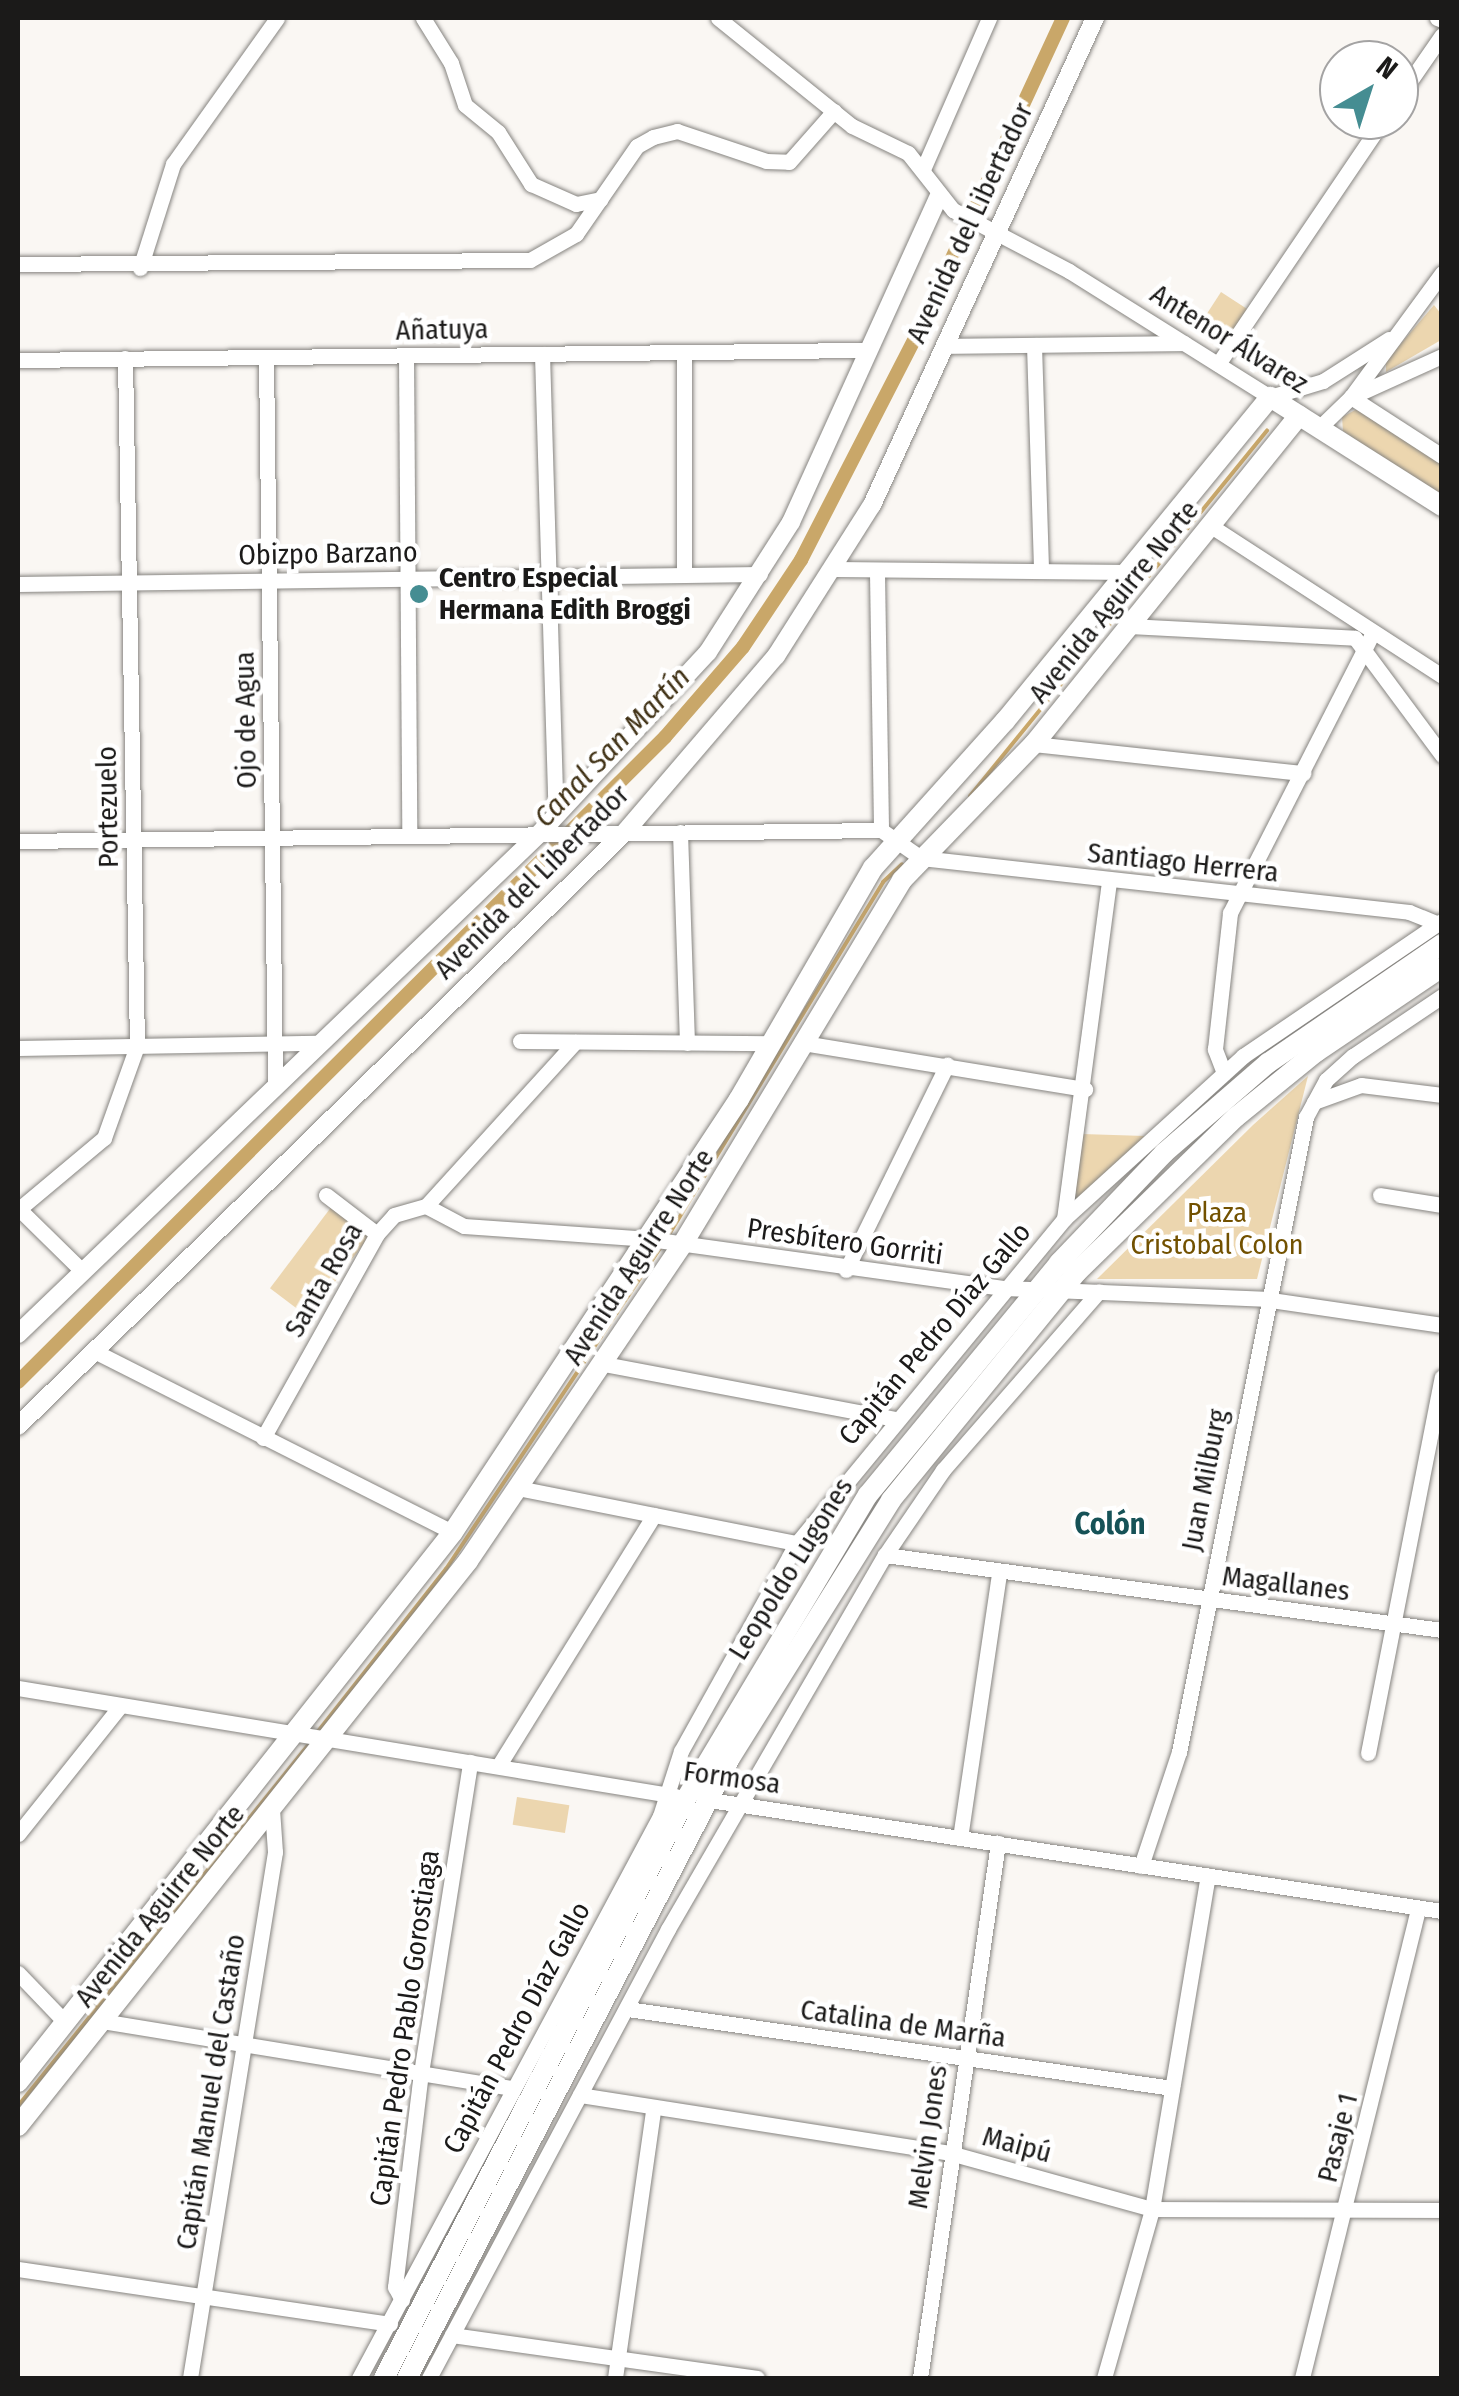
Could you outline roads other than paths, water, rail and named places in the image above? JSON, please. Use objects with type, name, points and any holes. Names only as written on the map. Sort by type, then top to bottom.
[{"type":"main road","name":"Antenor Álvarez","points":[[1270,397],[1442,506]]},
{"type":"main road","name":"Avenida Aguirre Norte","points":[[18,2082],[65,2022],[315,1735],[518,1488],[604,1364],[772,1043],[889,835],[1129,572],[1270,397]]},
{"type":"main road","name":"Avenida Aguirre Norte","points":[[18,2126],[272,1813],[315,1735],[453,1532],[666,1242],[803,1043],[863,938],[921,858],[1034,744],[1299,416]]},
{"type":"main road","name":"Leopoldo Lugones","points":[[384,2378],[677,1796],[868,1494],[1036,1289],[1164,1154],[1268,1063],[1440,930]]},
{"type":"main road","name":"Leopoldo Lugones","points":[[407,2378],[709,1800],[890,1500],[1062,1290],[1260,1096],[1442,967]]},
{"type":"street","points":[[140,268],[174,164],[278,18]]},
{"type":"street","points":[[423,18],[450,63],[465,105],[505,140],[531,184],[576,204],[601,199]]},
{"type":"street","points":[[718,18],[834,111],[924,167],[939,196]]},
{"type":"street","points":[[924,167],[989,18]]},
{"type":"street","name":"Avenida del Libertador","points":[[18,1426],[625,832],[776,656],[835,569],[944,346],[989,230],[1094,18]]},
{"type":"street","points":[[1419,68],[1442,35]]},
{"type":"street","points":[[18,264],[140,268],[530,260],[562,246],[637,146],[654,137],[677,131],[766,161],[789,162],[834,111]]},
{"type":"street","points":[[1218,364],[1370,140]]},
{"type":"street","name":"Avenida del Libertador","points":[[18,1334],[274,1083],[539,834],[708,652],[760,574],[826,452],[866,350],[939,196]]},
{"type":"street","name":"Antenor Álvarez","points":[[939,196],[953,210],[1270,397]]},
{"type":"street","points":[[1319,428],[1350,396],[1442,273]]},
{"type":"street","points":[[1270,397],[1322,381],[1389,339]]},
{"type":"street","points":[[944,346],[1184,343]]},
{"type":"street","points":[[1034,345],[1041,569]]},
{"type":"street","name":"Añatuya","points":[[18,360],[866,350]]},
{"type":"street","points":[[684,352],[684,575]]},
{"type":"street","points":[[542,354],[556,816]]},
{"type":"street","points":[[406,356],[409,836]]},
{"type":"street","points":[[1350,396],[1442,356]]},
{"type":"street","name":"Ojo de Agua","points":[[266,357],[274,1083]]},
{"type":"street","name":"Portezuelo","points":[[18,1208],[104,1138],[137,1046],[126,358]]},
{"type":"street","points":[[1350,396],[1442,456]]},
{"type":"street","points":[[1211,526],[1442,676]]},
{"type":"street","points":[[835,569],[877,573],[1041,569],[1129,572]]},
{"type":"street","points":[[877,573],[889,835]]},
{"type":"street","name":"Obizpo Barzano","points":[[18,584],[760,574]]},
{"type":"street","points":[[1129,626],[1340,633],[1367,649],[1442,755]]},
{"type":"street","points":[[1224,1073],[1215,1050],[1237,894],[1373,632]]},
{"type":"street","points":[[1034,744],[1303,773]]},
{"type":"street","points":[[18,840],[625,832],[889,835],[921,858]]},
{"type":"street","points":[[680,832],[687,1043]]},
{"type":"street","name":"Santiago Herrera","points":[[921,858],[1409,912],[1440,930]]},
{"type":"street","points":[[1064,1218],[1086,1089],[1110,881]]},
{"type":"street","name":"Capitán Pedro Díaz Gallo","points":[[360,2378],[513,2088],[677,1796],[682,1751],[798,1543],[894,1419],[1064,1218],[1224,1073],[1440,930]]},
{"type":"street","points":[[1314,1102],[1353,1056],[1442,996]]},
{"type":"street","points":[[18,1048],[317,1042]]},
{"type":"street","points":[[520,1042],[772,1043]]},
{"type":"street","name":"Santa Rosa","points":[[263,1438],[378,1234],[394,1215],[426,1206],[575,1042]]},
{"type":"street","points":[[803,1043],[1086,1089]]},
{"type":"street","points":[[846,1270],[946,1066]]},
{"type":"street","points":[[1314,1102],[1361,1084],[1442,1095]]},
{"type":"street","name":"Juan Milburg","points":[[1141,1866],[1179,1752],[1264,1299],[1314,1102]]},
{"type":"street","points":[[1380,1194],[1442,1205]]},
{"type":"street","points":[[326,1195],[378,1234]]},
{"type":"street","name":"Presbítero Gorriti","points":[[426,1206],[464,1226],[666,1242],[846,1270],[1006,1288],[1264,1299],[1442,1325]]},
{"type":"street","points":[[18,1208],[81,1270]]},
{"type":"street","points":[[428,2378],[580,2095],[885,1555],[943,1470],[1100,1291]]},
{"type":"street","points":[[94,1351],[453,1532]]},
{"type":"street","points":[[604,1364],[894,1419]]},
{"type":"street","points":[[1368,1754],[1442,1378]]},
{"type":"street","points":[[518,1488],[798,1543]]},
{"type":"street","points":[[499,1766],[654,1515]]},
{"type":"street","name":"Magallanes","points":[[885,1555],[1442,1630]]},
{"type":"street","points":[[960,1838],[999,1573]]},
{"type":"street","name":"Formosa","points":[[18,1688],[677,1796],[1442,1911]]},
{"type":"street","points":[[18,1834],[120,1706]]},
{"type":"street","name":"Capitán Pedro Pablo Gorostiaga","points":[[402,2300],[395,2287],[420,2073],[470,1762]]},
{"type":"street","name":"Capitán Manuel del Castaño","points":[[190,2378],[275,1852],[272,1813]]},
{"type":"street","name":"Melvin Jones","points":[[920,2378],[998,1843]]},
{"type":"street","points":[[1104,2378],[1152,2209],[1208,1876]]},
{"type":"street","name":"Pasaje 1","points":[[1302,2378],[1418,1908]]},
{"type":"street","points":[[18,1973],[65,2022]]},
{"type":"street","name":"Catalina de Marña","points":[[628,2009],[1172,2088]]},
{"type":"street","points":[[102,2021],[513,2088]]},
{"type":"street","name":"Maipú","points":[[580,2095],[654,2111],[950,2153],[1152,2209],[1442,2210]]},
{"type":"street","points":[[615,2378],[654,2111]]},
{"type":"street","points":[[18,2269],[390,2324]]},
{"type":"street","points":[[452,2335],[757,2378]]},
{"type":"waterway","name":"Canal San Martín","points":[[18,1382],[665,737],[743,647],[801,560],[917,334],[1063,18]]},
{"type":"waterway","points":[[970,796],[1267,431]]},
{"type":"waterway","points":[[668,1236],[883,882],[902,864]]},
{"type":"waterway","points":[[316,1734],[446,1569],[663,1244]]},
{"type":"waterway","points":[[18,2106],[311,1741]]},
{"type":"place","name":"Centro Especial Hermana Edith Broggi","points":[[419,594]]},
{"type":"district","name":"Colón","points":[[1110,1524]]},
{"type":"park label","name":"Plaza Cristobal Colon","points":[[1217,1229]]}]
